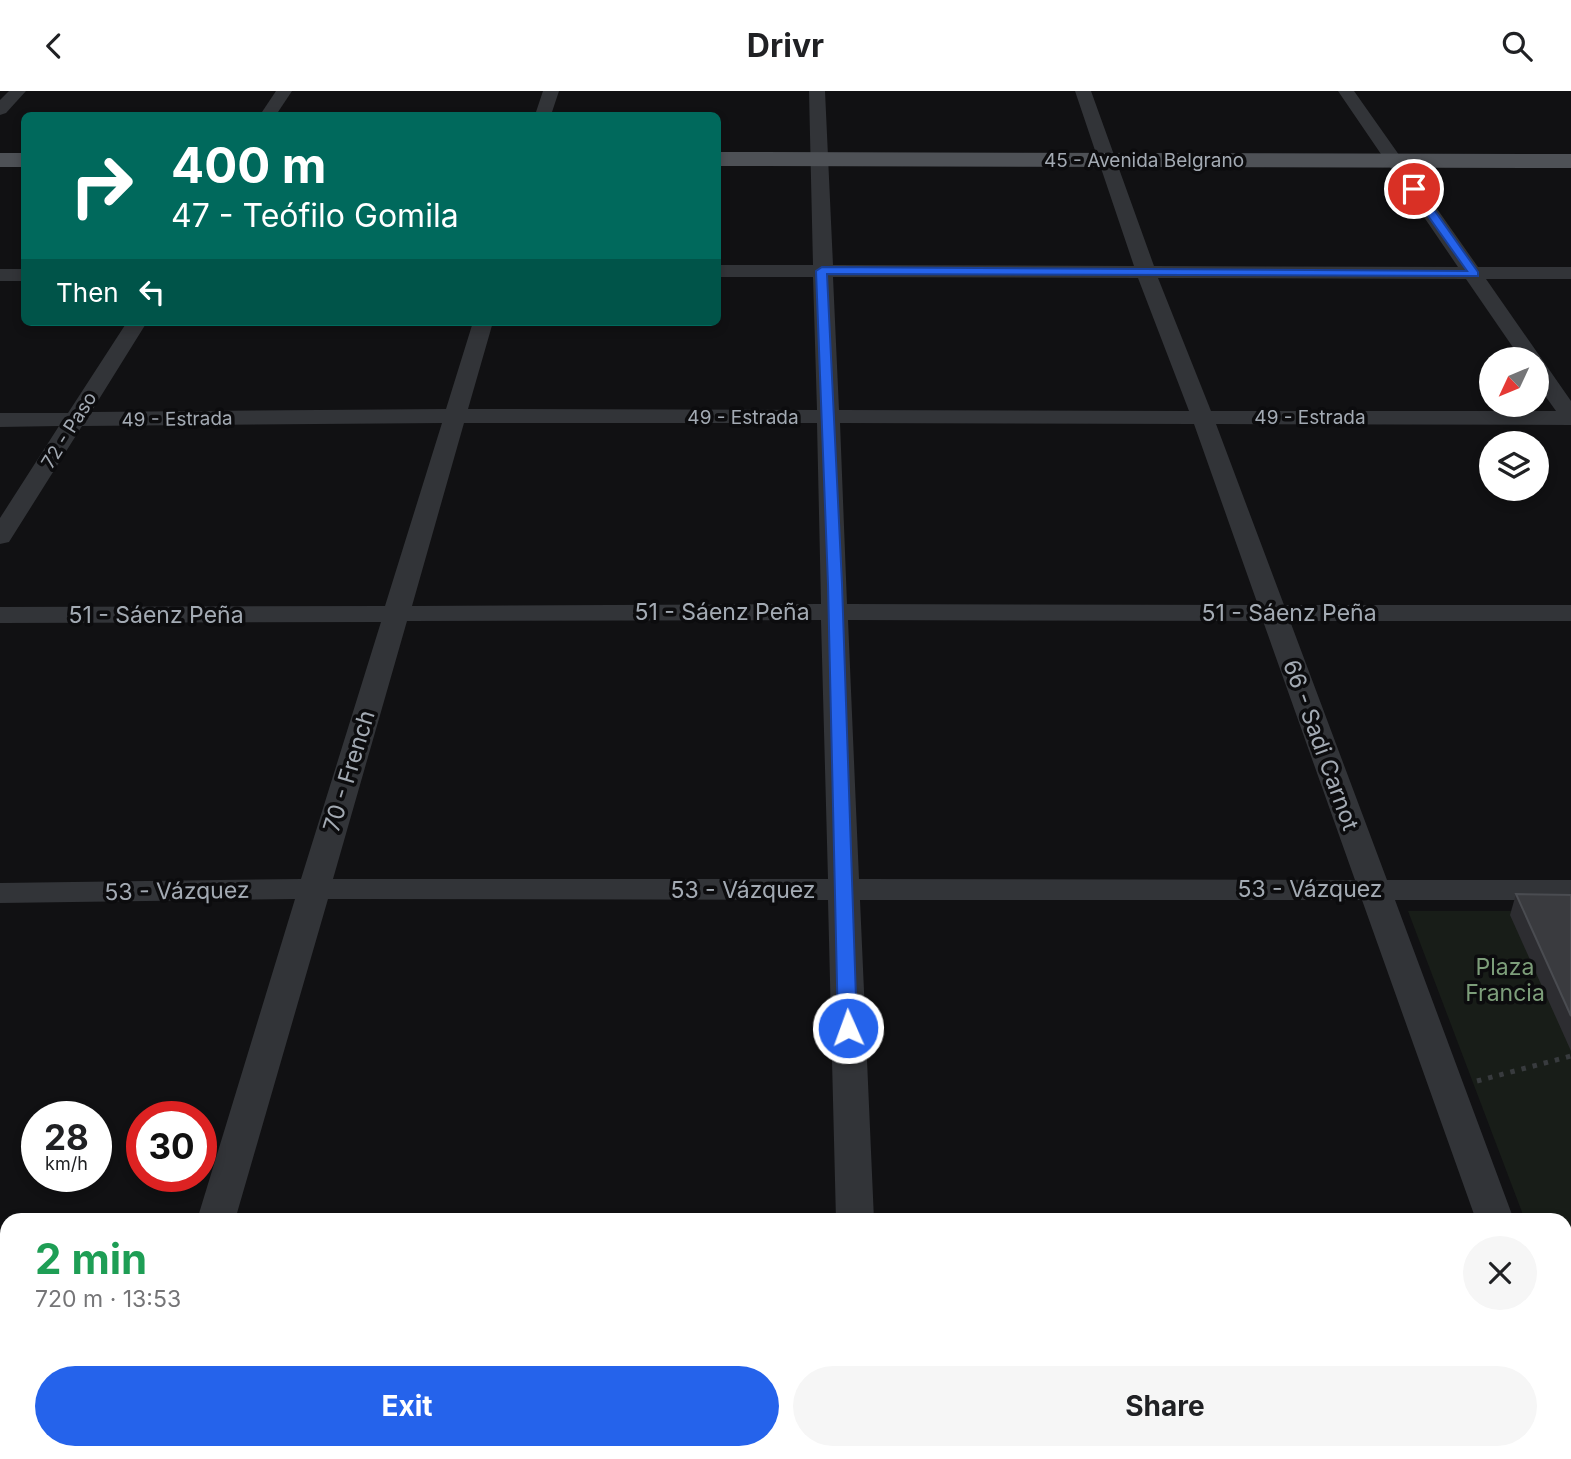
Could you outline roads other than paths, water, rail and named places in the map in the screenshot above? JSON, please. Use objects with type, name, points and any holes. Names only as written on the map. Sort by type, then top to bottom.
[{"type":"main road","name":"45 - Avenida Belgrano","points":[[721,151],[819,155],[1391,156],[1571,153]]},
{"type":"main road","points":[[0,152],[21,152]]},
{"type":"main road","name":"45 - Avenida Belgrano","points":[[721,159],[819,155]]},
{"type":"main road","name":"45 - Avenida Belgrano","points":[[1391,156],[1571,161]]},
{"type":"main road","points":[[0,160],[21,160]]},
{"type":"street","points":[[0,110],[18,91]]},
{"type":"street","points":[[270,112],[284,91]]},
{"type":"street","points":[[544,112],[551,91]]},
{"type":"street","points":[[817,91],[855,1213]]},
{"type":"street","name":"66 - Sadi Carnot","points":[[1083,91],[1146,273],[1202,416],[1492,1213]]},
{"type":"street","points":[[1346,91],[1524,347]]},
{"type":"street","points":[[721,271],[1571,274]]},
{"type":"street","points":[[0,275],[21,275]]},
{"type":"street","name":"72 - Paso","points":[[0,537],[134,326]]},
{"type":"street","name":"70 - French","points":[[218,1213],[482,326]]},
{"type":"street","points":[[1549,385],[1571,418]]},
{"type":"street","name":"49 - Estrada","points":[[0,420],[454,416],[1571,418]]},
{"type":"street","name":"51 - Sáenz Peña","points":[[0,615],[836,611],[1571,613]]},
{"type":"street","name":"53 - Vázquez","points":[[0,893],[313,889],[1571,890]]},
{"type":"park label","name":"Plaza Francia","points":[[1505,980]]}]
